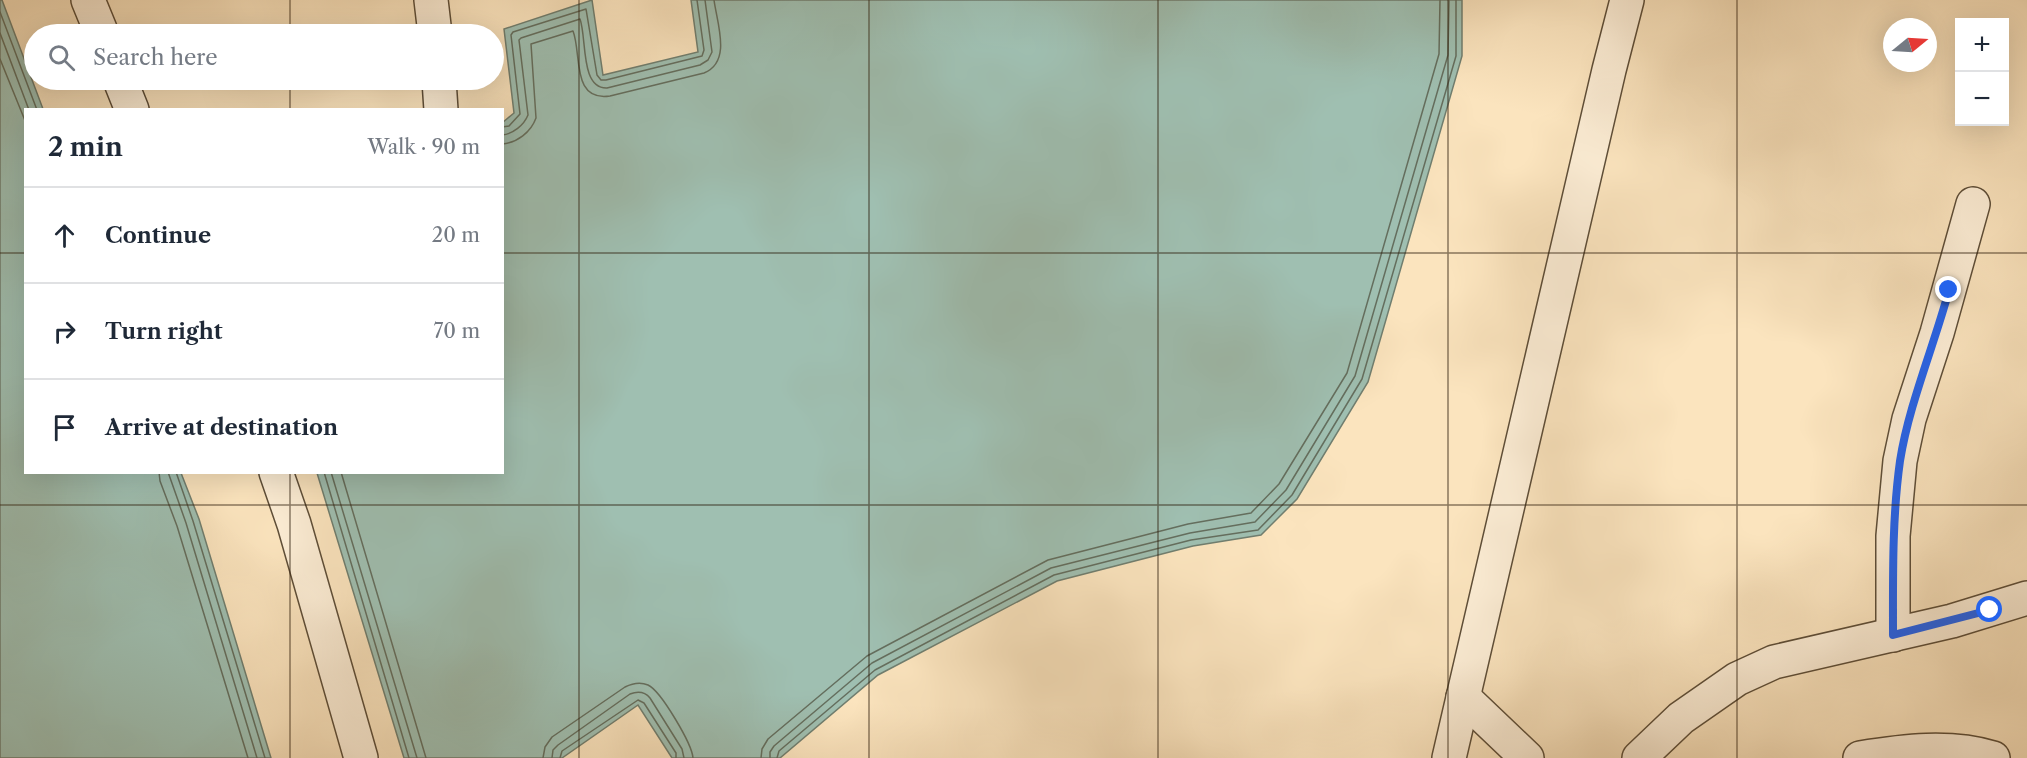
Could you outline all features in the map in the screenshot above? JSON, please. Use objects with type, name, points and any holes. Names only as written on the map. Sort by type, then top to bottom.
[{"type":"street","points":[[88,0],[98,24]]},
{"type":"street","points":[[431,0],[434,24]]},
{"type":"street","points":[[1449,758],[1627,0]]},
{"type":"street","points":[[124,90],[131,108]]},
{"type":"street","points":[[440,90],[441,108]]},
{"type":"street","points":[[1893,635],[1893,536],[1900,461],[1909,419],[1937,333],[1973,204]]},
{"type":"street","points":[[277,474],[294,524],[361,758]]},
{"type":"street","points":[[1639,758],[1681,718],[1737,679],[1774,662],[1952,621],[2027,598]]},
{"type":"street","points":[[1463,697],[1527,758]]},
{"type":"street","points":[[1860,758],[1900,751],[1942,750],[1994,758]]},
{"type":"water","points":[[0,0],[2,0],[24,58],[24,90],[36,90],[43,108],[24,108],[24,474],[181,474],[199,519],[271,758],[0,758]]},
{"type":"water","points":[[592,0],[603,75],[698,52],[691,0],[1462,0],[1462,56],[1368,382],[1297,499],[1261,535],[1193,546],[1057,581],[878,675],[780,758],[672,758],[638,705],[562,758],[404,758],[317,474],[504,474],[504,121],[514,113],[504,29]]},
{"type":"route","points":[[1949,290],[1909,419],[1900,461],[1893,536],[1893,635],[1990,610]]}]
